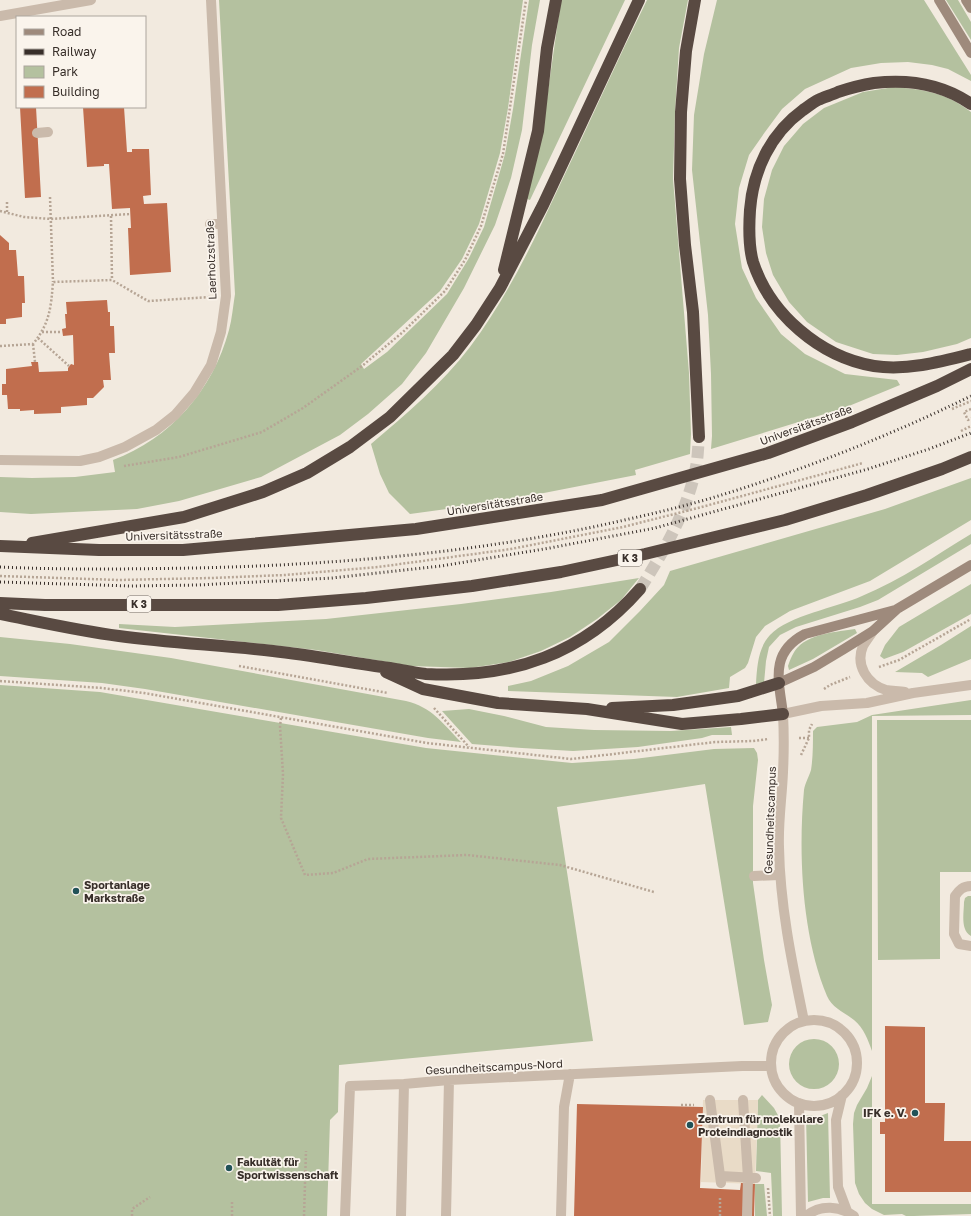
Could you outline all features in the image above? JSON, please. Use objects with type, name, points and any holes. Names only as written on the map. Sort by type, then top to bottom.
[{"type":"highway","points":[[500,288],[538,131],[547,48],[556,0]]},
{"type":"highway","points":[[3,546],[184,517],[263,492],[307,473],[350,447],[390,417],[453,355],[500,288],[543,205],[639,0]]},
{"type":"highway","points":[[695,0],[686,51],[681,112],[680,179],[685,245],[693,312],[699,437]]},
{"type":"highway","points":[[971,104],[945,90],[925,84],[894,81],[861,85],[817,100],[795,116],[775,138],[760,163],[752,192],[749,226],[753,262],[767,293],[788,320],[815,343],[846,359],[874,366],[909,367],[971,354]]},
{"type":"highway","name":"Universitätsstraße","points":[[3,546],[100,550],[183,550],[416,529],[602,500],[768,453],[852,422],[937,386],[971,368]]},
{"type":"highway","name":"K 3","points":[[0,603],[45,605],[278,604],[366,598],[472,586],[561,572],[645,554],[785,520],[866,495],[942,469],[971,457]]},
{"type":"highway","points":[[0,614],[118,636],[272,650],[425,674],[469,675],[507,669],[539,660],[572,645],[603,625],[627,604],[640,589]]},
{"type":"highway","points":[[374,666],[423,688],[498,703],[587,710],[682,724],[741,720],[783,714]]},
{"type":"highway","points":[[587,710],[673,705],[727,698],[779,683]]},
{"type":"street","points":[[0,16],[90,0]]},
{"type":"street","name":"Laerholzstraße","points":[[0,460],[80,461],[99,457],[125,447],[156,430],[175,415],[194,393],[211,365],[221,332],[226,296],[211,0]]},
{"type":"street","points":[[939,0],[971,53]]},
{"type":"street","points":[[966,0],[971,8]]},
{"type":"street","points":[[38,133],[48,132]]},
{"type":"street","points":[[210,224],[222,224]]},
{"type":"street","points":[[779,683],[814,667],[873,630],[897,609],[971,565]]},
{"type":"street","points":[[897,609],[817,630],[796,638],[784,651],[778,670],[783,714],[822,706],[867,703],[913,693],[971,685]]},
{"type":"street","points":[[873,630],[863,646],[860,657],[863,672],[868,678],[886,690],[913,693]]},
{"type":"street","name":"Gesundheitscampus","points":[[783,714],[784,738],[780,823],[781,893],[804,1021]]},
{"type":"street","points":[[754,876],[780,875]]},
{"type":"street","points":[[971,886],[966,886],[958,891],[955,896],[954,934],[959,944],[971,946]]},
{"type":"street","points":[[818,1020],[832,1024],[844,1032],[852,1043],[856,1057],[856,1071],[851,1084],[842,1095],[829,1103],[814,1106],[799,1103],[787,1096],[778,1086],[772,1073],[771,1059],[774,1046],[781,1035],[792,1026],[804,1021],[818,1020]]},
{"type":"street","name":"Gesundheitscampus-Nord","points":[[345,1216],[350,1086],[570,1074],[771,1066]]},
{"type":"street","points":[[562,1216],[564,1107],[570,1074]]},
{"type":"street","points":[[446,1216],[449,1080]]},
{"type":"street","points":[[400,1216],[404,1084]]},
{"type":"street","points":[[842,1095],[836,1120],[838,1187],[851,1214]]},
{"type":"street","points":[[710,1100],[721,1180],[752,1178]]},
{"type":"street","points":[[743,1100],[752,1178],[747,1216]]},
{"type":"street","points":[[799,1103],[801,1216]]},
{"type":"street","points":[[806,1216],[822,1208],[835,1208],[851,1214]]},
{"type":"path","points":[[99,457],[114,467],[179,457],[262,432],[303,408],[362,366],[403,332],[445,291],[465,260],[481,226],[503,154],[526,0]]},
{"type":"path","points":[[35,362],[33,344],[42,332],[50,312],[53,282],[50,197]]},
{"type":"path","points":[[7,212],[8,200]]},
{"type":"path","points":[[0,211],[24,217],[51,220],[131,214]]},
{"type":"path","points":[[110,216],[112,280]]},
{"type":"path","points":[[53,282],[112,280],[148,301],[226,296]]},
{"type":"path","points":[[42,332],[62,332]]},
{"type":"path","points":[[38,338],[70,366]]},
{"type":"path","points":[[0,346],[33,344]]},
{"type":"path","points":[[952,409],[971,401]]},
{"type":"path","points":[[971,409],[964,412],[968,420],[971,418]]},
{"type":"path","points":[[961,431],[971,426]]},
{"type":"path","points":[[0,576],[118,580],[211,578],[285,575],[378,567],[511,549],[623,527],[863,463]]},
{"type":"path","points":[[863,672],[900,660],[971,619]]},
{"type":"path","points":[[237,666],[391,694]]},
{"type":"path","points":[[0,681],[102,688],[144,693],[427,743],[571,759],[715,742],[784,738]]},
{"type":"path","points":[[437,707],[432,707],[470,748]]},
{"type":"path","points":[[282,718],[280,726],[283,774],[281,818],[305,875],[333,873],[368,859],[467,855],[560,865],[654,892]]},
{"type":"path","points":[[809,738],[809,730],[812,724],[817,722]]},
{"type":"path","points":[[681,1105],[699,1105]]},
{"type":"path","points":[[304,1216],[306,1151]]},
{"type":"path","points":[[752,1178],[767,1179],[770,1216]]},
{"type":"path","points":[[132,1216],[132,1209],[150,1197]]},
{"type":"path","points":[[232,1200],[232,1216]]},
{"type":"green space","points":[[219,0],[523,0],[508,108],[500,153],[479,224],[462,259],[440,291],[361,364],[364,369],[387,352],[447,294],[469,258],[484,227],[505,154],[529,0],[540,0],[532,45],[522,130],[511,178],[495,225],[464,288],[426,353],[402,384],[368,414],[340,435],[261,477],[179,501],[137,509],[31,514],[0,512],[0,477],[75,477],[115,472],[113,460],[134,451],[153,439],[171,425],[186,410],[212,373],[222,352],[230,326],[235,294]]},
{"type":"green space","points":[[561,0],[625,0],[530,200],[527,199],[542,133]]},
{"type":"green space","points":[[647,0],[688,0],[679,48],[673,179],[689,373],[691,434],[690,454],[635,470],[636,475],[498,502],[410,514],[389,493],[380,474],[371,444],[448,374],[483,329],[507,291],[538,231]]},
{"type":"green space","points":[[717,0],[924,0],[971,75],[971,81],[948,69],[908,62],[881,63],[851,68],[805,89],[782,109],[765,132],[749,155],[739,188],[735,224],[742,268],[756,298],[781,334],[805,354],[845,374],[897,380],[900,385],[844,408],[711,449],[711,374],[708,315],[692,170],[694,115],[704,54]]},
{"type":"green space","points":[[946,0],[958,0],[971,22],[971,40]]},
{"type":"green space","points":[[894,87],[934,93],[952,100],[971,112],[971,338],[957,344],[923,352],[897,355],[873,354],[836,342],[807,322],[789,302],[773,275],[766,253],[762,227],[764,199],[772,170],[784,146],[803,124],[824,108],[863,92]]},
{"type":"green space","points":[[971,478],[971,520],[870,581],[790,611],[765,626],[756,637],[745,668],[730,677],[729,688],[677,697],[508,691],[508,686],[531,681],[568,666],[609,642],[664,585],[670,571],[885,509]]},
{"type":"green space","points":[[971,534],[971,544],[878,600],[796,627],[780,635],[769,647],[764,683],[756,684],[758,664],[763,646],[770,635],[778,628],[813,612],[851,600],[891,583]]},
{"type":"green space","points":[[639,578],[621,600],[597,619],[570,637],[541,651],[509,662],[470,668],[411,666],[316,650],[119,628],[119,624],[175,627],[326,619],[461,604]]},
{"type":"green space","points":[[971,584],[971,614],[903,652],[884,659],[880,656],[885,645],[899,627]]},
{"type":"green space","points":[[971,626],[971,659],[928,677],[922,673],[895,672],[941,645]]},
{"type":"green space","points":[[855,629],[857,633],[813,659],[789,670],[788,666],[793,654],[804,642],[817,636]]},
{"type":"green space","points":[[0,637],[70,644],[171,658],[406,701],[423,707],[430,712],[461,742],[428,738],[145,689],[102,683],[0,676]]},
{"type":"green space","points":[[0,685],[100,692],[426,748],[572,763],[634,759],[714,749],[754,748],[757,753],[758,760],[753,806],[753,883],[772,1005],[768,1022],[744,1025],[705,784],[557,807],[593,1041],[339,1065],[338,1112],[330,1120],[327,1216],[0,1216]]},
{"type":"green space","points":[[971,700],[971,715],[872,716],[872,1051],[865,1034],[860,1027],[854,1020],[835,1007],[829,1000],[819,973],[807,922],[802,868],[802,815],[805,785],[812,765],[813,731],[817,727],[857,722],[872,715]]},
{"type":"green space","points":[[469,709],[546,727],[594,730],[671,731],[731,727],[732,735],[712,735],[702,738],[638,747],[573,751],[472,744],[442,711]]},
{"type":"green space","points":[[877,720],[971,720],[971,872],[940,872],[940,959],[878,960]]},
{"type":"green space","points":[[971,896],[971,936],[965,930],[963,921],[964,902],[965,898]]},
{"type":"green space","points":[[809,1039],[819,1039],[832,1046],[839,1059],[839,1069],[832,1082],[819,1089],[809,1089],[800,1085],[793,1078],[789,1069],[789,1059],[793,1050],[800,1043]]},
{"type":"green space","points":[[872,1076],[872,1204],[971,1204],[971,1214],[914,1216],[906,1216],[902,1214],[884,1215],[872,1209],[865,1203],[859,1194],[855,1183],[853,1124],[854,1113],[857,1105]]},
{"type":"green space","points":[[762,1095],[774,1108],[780,1119],[782,1216],[773,1216],[771,1173],[756,1171],[758,1100]]},
{"type":"green space","points":[[828,1113],[830,1198],[823,1198],[808,1202],[806,1115],[820,1116]]},
{"type":"green space","points":[[755,1184],[764,1184],[767,1216],[755,1216]]},
{"type":"shaded area","points":[[703,1100],[758,1100],[755,1184],[701,1182]]},
{"type":"building","points":[[20,108],[36,108],[41,197],[25,198]]},
{"type":"building","points":[[83,108],[124,108],[127,152],[132,152],[132,149],[149,149],[151,195],[143,196],[144,204],[167,203],[171,272],[130,275],[128,228],[131,228],[130,208],[112,209],[109,164],[104,164],[104,166],[87,167]]},
{"type":"building","points":[[0,235],[9,243],[9,250],[16,250],[18,276],[24,276],[25,303],[22,303],[22,317],[6,319],[6,324],[0,324]]},
{"type":"building","points":[[107,300],[108,312],[110,312],[110,326],[114,326],[115,353],[109,353],[111,380],[103,380],[104,387],[93,398],[87,398],[87,405],[61,407],[61,413],[34,414],[34,410],[20,411],[20,409],[8,409],[7,395],[2,395],[2,384],[6,384],[6,369],[32,366],[31,362],[38,362],[39,372],[68,371],[71,364],[74,365],[73,335],[63,336],[62,329],[66,328],[66,302]]},
{"type":"building","name":"IFK e. V.","points":[[885,1026],[925,1027],[925,1103],[945,1103],[944,1141],[971,1141],[971,1192],[885,1192],[885,1134],[880,1134],[880,1122],[885,1122]]},
{"type":"building","points":[[577,1104],[703,1107],[700,1188],[740,1190],[741,1183],[755,1184],[754,1216],[574,1216]]},
{"type":"tunnel","points":[[640,589],[674,531],[687,500],[696,467],[699,437]]},
{"type":"railway","points":[[0,567],[146,569],[295,564],[345,561],[445,551],[544,536],[593,527],[654,513],[748,487],[813,464],[909,425],[971,396]]},
{"type":"railway","points":[[0,582],[130,586],[198,585],[332,578],[441,566],[550,548],[655,528],[868,469],[929,449],[971,433]]},
{"type":"place","name":"Sportanlage Markstraße","points":[[76,891]]},
{"type":"place","name":"IFK e. V.","points":[[915,1113]]},
{"type":"place","name":"Zentrum für molekulare Proteindiagnostik","points":[[690,1125]]},
{"type":"place","name":"Fakultät für Sportwissenschaft","points":[[229,1168]]}]
